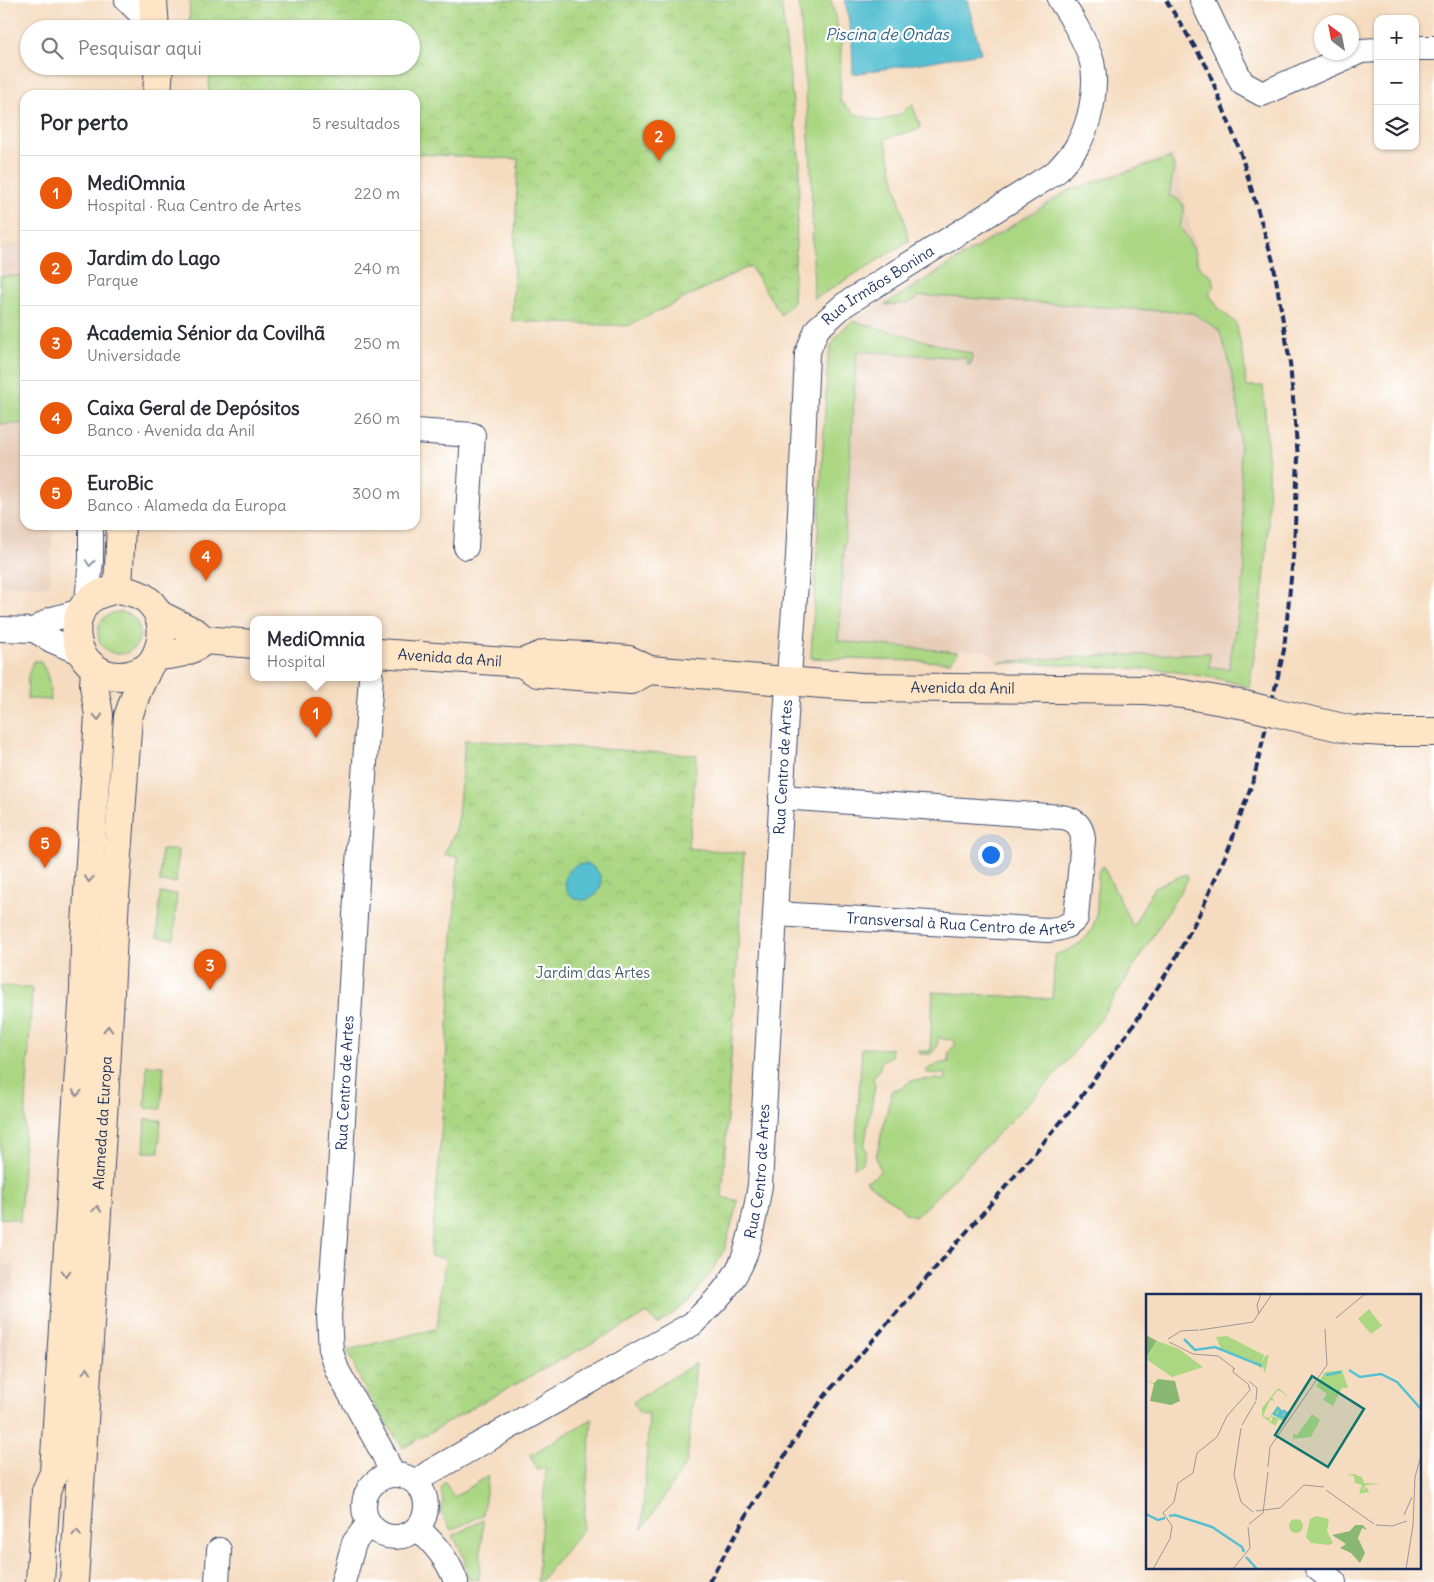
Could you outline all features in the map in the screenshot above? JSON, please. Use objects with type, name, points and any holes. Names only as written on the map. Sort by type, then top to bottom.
[{"type":"main road","points":[[158,20],[171,0]]},
{"type":"main road","points":[[157,90],[158,75]]},
{"type":"main road","points":[[118,589],[120,530]]},
{"type":"main road","points":[[204,640],[197,648],[152,662],[128,675],[116,676],[104,673],[88,661],[76,638],[77,624],[84,606],[99,594],[118,589],[138,594],[147,600],[160,615],[196,633],[204,640],[250,644]]},
{"type":"main road","points":[[152,662],[162,638],[160,615]]},
{"type":"main road","name":"Avenida da Anil","points":[[382,653],[522,663],[545,654],[578,656],[629,660],[649,670],[860,687],[1146,690],[1184,694],[1245,705],[1352,730],[1434,732]]},
{"type":"main road","name":"Alameda da Europa","points":[[40,1582],[46,1492],[54,1473],[99,715],[88,661]]},
{"type":"main road","name":"Alameda da Europa","points":[[74,1582],[115,896],[128,717],[137,691],[152,662]]},
{"type":"street","points":[[127,0],[144,17],[158,20]]},
{"type":"street","name":"Rua Irmãos Bonina","points":[[788,681],[798,557],[807,354],[817,329],[844,305],[1056,172],[1076,148],[1089,118],[1094,90],[1092,62],[1073,19],[1060,0]]},
{"type":"street","points":[[1202,0],[1242,83],[1262,94],[1361,51],[1374,50]]},
{"type":"street","points":[[1419,48],[1434,48]]},
{"type":"street","points":[[420,431],[473,435],[466,547]]},
{"type":"street","points":[[34,630],[52,619],[84,606],[91,560],[91,530]]},
{"type":"street","points":[[0,629],[34,630],[88,661]]},
{"type":"street","name":"Rua Centro de Artes","points":[[371,681],[358,848],[340,1170],[329,1316],[331,1352],[337,1370],[384,1455],[392,1474]]},
{"type":"street","name":"Rua Centro de Artes","points":[[416,1482],[430,1472],[692,1324],[726,1288],[743,1259],[754,1222],[760,1185],[788,681]]},
{"type":"street","name":"Transversal à Rua Centro de Artes","points":[[776,914],[1039,930],[1060,929],[1070,925],[1076,918],[1083,839],[1082,831],[1078,825],[1068,818],[1062,817],[781,798]]},
{"type":"street","points":[[392,1474],[409,1477],[416,1482],[422,1489],[426,1505],[423,1521],[418,1528],[401,1537],[390,1537],[380,1534],[369,1523],[364,1506],[365,1496],[370,1487],[378,1480],[392,1474]]},
{"type":"street","points":[[343,1582],[354,1543],[369,1523]]},
{"type":"street","points":[[418,1528],[437,1546],[456,1582]]},
{"type":"street","points":[[217,1582],[219,1550]]},
{"type":"street","points":[[1319,1570],[1334,1582]]},
{"type":"shaded area","points":[[1173,154],[1193,238],[1231,359],[1238,410],[1244,569],[1229,669],[997,662],[987,651],[960,649],[950,663],[810,659],[827,358],[835,337],[846,326],[862,315],[1068,188]]},
{"type":"shaded area","points":[[20,243],[20,530],[53,530],[50,586],[0,585],[0,247]]},
{"type":"shaded area","points":[[0,1264],[15,1265],[3,1415],[0,1415]]},
{"type":"green space","points":[[190,0],[781,0],[800,164],[793,301],[781,315],[750,266],[628,326],[512,321],[518,159],[420,154],[420,90],[209,90],[210,75],[420,75],[420,20],[189,20]]},
{"type":"green space","points":[[798,0],[831,0],[841,41],[840,101],[855,114],[880,121],[901,114],[912,104],[921,128],[885,139],[909,241],[814,299],[811,166]]},
{"type":"green space","points":[[1170,158],[1174,168],[1169,196],[1176,198],[1183,204],[1184,212],[1180,226],[1193,248],[1198,266],[1212,276],[1214,286],[1209,294],[1219,309],[1236,323],[1244,360],[1246,386],[1263,386],[1269,506],[1266,564],[1249,687],[1220,679],[1164,670],[998,662],[1099,656],[1210,653],[1209,667],[1229,669],[1245,568],[1238,407],[1228,357],[1219,330],[1193,313],[934,296],[921,296],[909,303],[885,305],[1068,191]]},
{"type":"green space","points":[[0,276],[20,276],[20,424],[0,424]]},
{"type":"green space","points":[[853,321],[972,354],[971,364],[967,365],[967,358],[857,351],[838,641],[959,652],[950,662],[811,658],[828,358],[836,337]]},
{"type":"green space","points":[[119,612],[134,618],[140,633],[134,648],[119,654],[104,648],[98,633],[104,618]]},
{"type":"green space","points":[[33,661],[40,661],[45,670],[51,700],[27,699],[28,676]]},
{"type":"green space","name":"Jardim das Artes","points":[[465,740],[697,755],[688,848],[744,853],[722,1197],[738,1201],[725,1248],[714,1268],[690,1301],[657,1325],[648,1313],[479,1404],[403,1448],[367,1394],[347,1350],[437,1327],[445,1259],[430,1256],[443,1106],[458,857],[444,855],[457,827]]},
{"type":"green space","points":[[161,850],[178,850],[176,883],[160,882]]},
{"type":"green space","points":[[1103,866],[1133,927],[1154,887],[1186,874],[1188,879],[1095,1026],[1058,1072],[923,1210],[914,1216],[905,1213],[898,1205],[866,1181],[880,1171],[876,1157],[892,1090],[902,1088],[910,1081],[944,1080],[946,1078],[946,1074],[927,1073],[925,1071],[937,1064],[949,1062],[949,1052],[955,1045],[955,1041],[939,1037],[936,1048],[931,1054],[920,1054],[919,1051],[930,1051],[933,992],[1052,999],[1055,955],[1071,949],[1090,933],[1096,913],[1098,872]]},
{"type":"green space","points":[[160,893],[177,894],[174,939],[157,937]]},
{"type":"green space","points":[[0,986],[32,988],[20,1223],[15,1219],[0,1218]]},
{"type":"green space","points":[[862,1048],[892,1049],[891,1056],[881,1061],[880,1068],[873,1079],[875,1086],[864,1147],[866,1150],[863,1162],[854,1168]]},
{"type":"green space","points":[[147,1065],[164,1066],[161,1109],[145,1108]]},
{"type":"green space","points":[[146,1119],[161,1120],[159,1152],[144,1152]]},
{"type":"green space","points":[[696,1363],[687,1462],[642,1530],[649,1414],[639,1413],[633,1402]]},
{"type":"green space","points":[[592,1419],[583,1529],[540,1582],[537,1582],[546,1469],[537,1469],[530,1455]]},
{"type":"green space","points":[[488,1476],[483,1515],[451,1530],[441,1512],[443,1503],[441,1490],[445,1482],[454,1497]]},
{"type":"green space","points":[[483,1520],[479,1580],[468,1579],[464,1557],[453,1535]]},
{"type":"water","name":"Piscina de Ondas","points":[[845,0],[967,0],[981,53],[853,74],[852,37]]},
{"type":"water","points":[[583,864],[590,865],[596,869],[600,875],[600,889],[596,895],[590,899],[583,900],[576,899],[570,895],[566,889],[565,882],[566,875],[570,869],[576,865]]},
{"type":"railway","points":[[709,1582],[754,1502],[823,1398],[1075,1105],[1135,1023],[1173,963],[1202,909],[1230,845],[1254,778],[1284,650],[1294,547],[1298,458],[1290,363],[1273,261],[1240,151],[1207,67],[1166,0]]},
{"type":"place","name":"Jardim do Lago","points":[[659,161]]},
{"type":"place","name":"Caixa Geral de Depósitos","points":[[206,581]]},
{"type":"place","name":"MediOmnia","points":[[316,738]]},
{"type":"place","name":"EuroBic","points":[[45,868]]},
{"type":"place","name":"Academia Sénior da Covilhã","points":[[210,990]]}]
